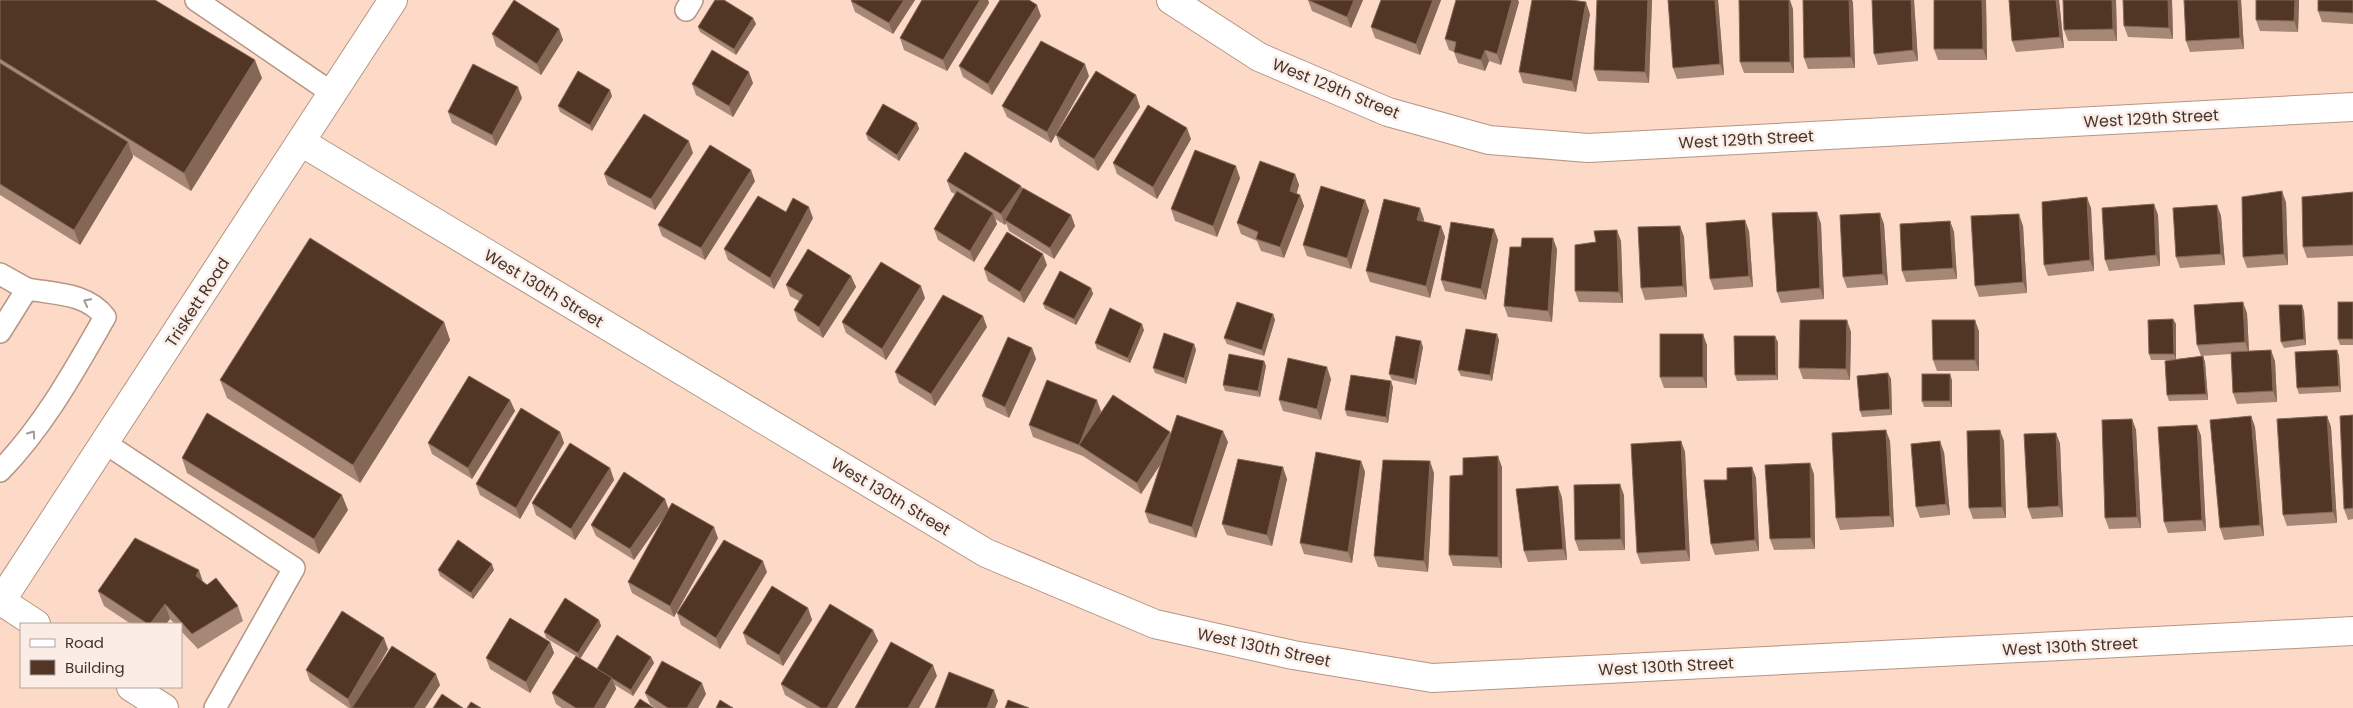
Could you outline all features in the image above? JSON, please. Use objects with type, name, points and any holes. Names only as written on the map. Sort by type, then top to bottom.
[{"type":"street","name":"Triskett Road","points":[[0,602],[393,0]]},
{"type":"street","name":"West 129th Street","points":[[1171,0],[1259,57],[1388,112],[1489,140],[1588,148],[2353,107]]},
{"type":"street","name":"West 130th Street","points":[[301,142],[986,553],[1155,624],[1293,655],[1432,678],[2353,631]]},
{"type":"street","points":[[0,602],[34,623]]},
{"type":"street","points":[[133,688],[164,708]]},
{"type":"lane","points":[[196,0],[332,94]]},
{"type":"lane","points":[[0,274],[27,289],[84,299],[98,308],[105,317],[68,382],[20,451],[4,461]]},
{"type":"lane","points":[[0,332],[27,289]]},
{"type":"lane","points":[[104,443],[294,568],[215,708]]},
{"type":"building","points":[[0,0],[155,0],[255,60],[184,173],[0,59]]},
{"type":"building","points":[[514,0],[559,29],[537,64],[492,34]]},
{"type":"building","points":[[715,0],[724,0],[753,18],[734,49],[698,27]]},
{"type":"building","points":[[852,0],[904,0],[889,23]]},
{"type":"building","points":[[922,0],[980,0],[943,60],[900,38]]},
{"type":"building","points":[[1000,0],[1029,0],[1037,5],[988,84],[959,66]]},
{"type":"building","points":[[1308,0],[1354,0],[1347,17]]},
{"type":"building","points":[[1381,0],[1433,0],[1416,44],[1371,27]]},
{"type":"building","points":[[1456,0],[1512,0],[1497,54],[1485,50],[1481,60],[1454,52],[1456,42],[1445,39]]},
{"type":"building","points":[[1532,0],[1586,2],[1572,81],[1519,72]]},
{"type":"building","points":[[1597,0],[1648,0],[1645,72],[1594,70]]},
{"type":"building","points":[[1668,0],[1715,0],[1720,64],[1673,68]]},
{"type":"building","points":[[1739,0],[1789,0],[1790,62],[1740,62]]},
{"type":"building","points":[[1803,0],[1849,0],[1851,57],[1804,58]]},
{"type":"building","points":[[1872,0],[1911,0],[1913,50],[1874,54]]},
{"type":"building","points":[[1934,0],[1982,0],[1983,49],[1934,49]]},
{"type":"building","points":[[2009,0],[2056,0],[2060,37],[2012,41]]},
{"type":"building","points":[[2063,0],[2112,0],[2113,29],[2064,30]]},
{"type":"building","points":[[2123,0],[2168,0],[2169,28],[2124,26]]},
{"type":"building","points":[[2184,0],[2238,0],[2240,38],[2186,41]]},
{"type":"building","points":[[2256,0],[2295,0],[2294,21],[2256,20]]},
{"type":"building","points":[[2318,0],[2353,0],[2353,13],[2318,11]]},
{"type":"building","points":[[1041,41],[1085,64],[1047,132],[1002,106]]},
{"type":"building","points":[[712,50],[749,72],[729,106],[692,84]]},
{"type":"building","points":[[0,63],[128,142],[74,230],[0,184]]},
{"type":"building","points":[[473,64],[518,87],[492,135],[448,112]]},
{"type":"building","points":[[578,71],[610,90],[590,125],[558,106]]},
{"type":"building","points":[[1096,71],[1136,95],[1094,159],[1056,135]]},
{"type":"building","points":[[883,104],[917,123],[897,155],[866,134]]},
{"type":"building","points":[[1148,105],[1187,128],[1153,187],[1113,163]]},
{"type":"building","points":[[644,114],[689,141],[651,199],[604,174]]},
{"type":"building","points":[[710,145],[751,170],[701,248],[658,225]]},
{"type":"building","points":[[1195,150],[1236,166],[1213,226],[1171,209]]},
{"type":"building","points":[[965,152],[1021,186],[1001,214],[947,181]]},
{"type":"building","points":[[1260,161],[1295,174],[1290,191],[1300,195],[1280,247],[1256,239],[1258,232],[1237,223]]},
{"type":"building","points":[[1321,186],[1365,200],[1347,258],[1303,245]]},
{"type":"building","points":[[1023,188],[1071,215],[1050,248],[1005,220]]},
{"type":"building","points":[[957,191],[993,213],[970,251],[934,229]]},
{"type":"building","points":[[2282,191],[2284,254],[2243,257],[2242,197]]},
{"type":"building","points":[[2353,192],[2353,245],[2303,247],[2302,197]]},
{"type":"building","points":[[758,196],[786,212],[793,198],[809,207],[770,278],[724,249]]},
{"type":"building","points":[[2087,197],[2090,260],[2044,265],[2042,202]]},
{"type":"building","points":[[1384,199],[1420,208],[1417,220],[1441,226],[1426,286],[1366,271]]},
{"type":"building","points":[[2154,204],[2156,255],[2105,260],[2102,208]]},
{"type":"building","points":[[2217,205],[2221,254],[2176,257],[2173,208]]},
{"type":"building","points":[[1817,212],[1820,288],[1777,292],[1772,213]]},
{"type":"building","points":[[1880,213],[1883,274],[1843,277],[1840,215]]},
{"type":"building","points":[[2019,214],[2023,282],[1975,286],[1971,216]]},
{"type":"building","points":[[1745,220],[1749,276],[1710,279],[1706,223]]},
{"type":"building","points":[[1950,221],[1953,268],[1902,271],[1900,224]]},
{"type":"building","points":[[1451,222],[1494,229],[1481,289],[1441,280]]},
{"type":"building","points":[[1680,226],[1683,286],[1641,288],[1638,227]]},
{"type":"building","points":[[1617,230],[1619,292],[1575,291],[1575,245],[1596,242],[1594,231]]},
{"type":"building","points":[[1007,232],[1043,254],[1020,292],[984,269]]},
{"type":"building","points":[[310,238],[444,322],[353,465],[220,380]]},
{"type":"building","points":[[1522,238],[1553,238],[1548,311],[1504,306],[1510,247],[1521,247]]},
{"type":"building","points":[[808,249],[851,276],[819,327],[794,310],[803,295],[786,285]]},
{"type":"building","points":[[881,262],[921,286],[882,349],[842,322]]},
{"type":"building","points":[[1060,271],[1091,288],[1074,319],[1043,304]]},
{"type":"building","points":[[943,295],[983,316],[931,394],[895,372]]},
{"type":"building","points":[[1237,302],[1273,314],[1262,350],[1224,338]]},
{"type":"building","points":[[2243,302],[2245,342],[2197,345],[2194,305]]},
{"type":"building","points":[[2338,302],[2353,302],[2353,339],[2338,339]]},
{"type":"building","points":[[2279,305],[2302,305],[2304,339],[2281,342]]},
{"type":"building","points":[[1110,308],[1142,324],[1128,358],[1095,343]]},
{"type":"building","points":[[2173,319],[2174,354],[2149,354],[2148,320]]},
{"type":"building","points":[[1800,320],[1847,320],[1846,369],[1799,368]]},
{"type":"building","points":[[1932,320],[1975,320],[1975,360],[1933,360]]},
{"type":"building","points":[[1466,329],[1497,334],[1490,375],[1458,370]]},
{"type":"building","points":[[1164,333],[1194,344],[1184,378],[1153,368]]},
{"type":"building","points":[[1660,334],[1703,334],[1703,377],[1660,377]]},
{"type":"building","points":[[1396,336],[1421,341],[1414,379],[1389,374]]},
{"type":"building","points":[[1734,336],[1775,336],[1776,375],[1735,375]]},
{"type":"building","points":[[1008,337],[1032,348],[1005,407],[982,396]]},
{"type":"building","points":[[2271,350],[2273,391],[2233,393],[2231,352]]},
{"type":"building","points":[[2337,350],[2339,386],[2297,388],[2295,352]]},
{"type":"building","points":[[1229,354],[1264,361],[1258,391],[1223,385]]},
{"type":"building","points":[[2203,356],[2206,394],[2167,395],[2165,361]]},
{"type":"building","points":[[1288,358],[1327,367],[1317,409],[1279,400]]},
{"type":"building","points":[[1888,373],[1890,409],[1860,411],[1857,376]]},
{"type":"building","points":[[1922,374],[1950,374],[1950,401],[1922,401]]},
{"type":"building","points":[[1351,375],[1391,381],[1386,417],[1345,410]]},
{"type":"building","points":[[469,376],[510,400],[468,468],[428,443]]},
{"type":"building","points":[[1047,380],[1097,400],[1079,445],[1029,425]]},
{"type":"building","points":[[1113,395],[1170,432],[1137,483],[1079,445]]},
{"type":"building","points":[[521,408],[560,432],[516,508],[476,484]]},
{"type":"building","points":[[207,413],[342,495],[314,539],[182,458]]},
{"type":"building","points":[[1177,415],[1223,431],[1192,527],[1145,512]]},
{"type":"building","points":[[2353,415],[2353,508],[2344,509],[2340,416]]},
{"type":"building","points":[[2251,416],[2260,525],[2220,528],[2210,420]]},
{"type":"building","points":[[2327,416],[2333,512],[2283,515],[2277,419]]},
{"type":"building","points":[[2132,419],[2137,517],[2105,518],[2102,420]]},
{"type":"building","points":[[2197,425],[2202,520],[2164,522],[2158,427]]},
{"type":"building","points":[[1886,430],[1890,516],[1836,518],[1832,433]]},
{"type":"building","points":[[2000,430],[2002,507],[1969,508],[1967,431]]},
{"type":"building","points":[[2056,433],[2059,506],[2028,508],[2024,434]]},
{"type":"building","points":[[1681,441],[1686,550],[1637,553],[1631,444]]},
{"type":"building","points":[[1940,441],[1946,504],[1916,507],[1911,444]]},
{"type":"building","points":[[570,443],[610,468],[571,529],[532,503]]},
{"type":"building","points":[[1316,452],[1361,461],[1348,552],[1300,543]]},
{"type":"building","points":[[1498,456],[1498,557],[1449,555],[1450,476],[1463,475],[1463,458]]},
{"type":"building","points":[[1238,459],[1283,467],[1267,535],[1222,524]]},
{"type":"building","points":[[1383,460],[1430,461],[1424,561],[1374,556]]},
{"type":"building","points":[[1810,463],[1811,538],[1770,539],[1765,465]]},
{"type":"building","points":[[1752,467],[1755,540],[1711,544],[1704,480],[1727,480],[1727,468]]},
{"type":"building","points":[[624,472],[665,499],[630,549],[591,525]]},
{"type":"building","points":[[1620,484],[1621,539],[1575,540],[1574,485]]},
{"type":"building","points":[[1558,486],[1563,549],[1524,551],[1516,489]]},
{"type":"building","points":[[672,503],[714,527],[670,606],[628,582]]},
{"type":"building","points":[[135,538],[199,570],[196,576],[207,585],[216,578],[238,606],[192,634],[165,604],[151,623],[146,623],[98,591]]},
{"type":"building","points":[[458,540],[492,564],[471,593],[438,570]]},
{"type":"building","points":[[724,540],[763,561],[716,638],[677,613]]},
{"type":"building","points":[[772,586],[808,608],[779,655],[743,633]]},
{"type":"building","points":[[565,598],[599,620],[578,653],[544,632]]},
{"type":"building","points":[[830,604],[873,630],[827,708],[821,708],[781,684]]},
{"type":"building","points":[[342,611],[384,638],[348,699],[306,670]]},
{"type":"building","points":[[510,618],[550,642],[526,682],[486,658]]},
{"type":"building","points":[[617,635],[651,657],[631,690],[597,669]]},
{"type":"building","points":[[891,642],[933,665],[908,708],[855,708]]},
{"type":"building","points":[[392,646],[436,674],[414,708],[352,708]]},
{"type":"building","points":[[576,656],[612,678],[594,708],[576,708],[552,693]]},
{"type":"building","points":[[662,661],[702,683],[687,708],[668,708],[645,693]]},
{"type":"building","points":[[949,672],[994,690],[987,708],[935,708]]},
{"type":"building","points":[[442,694],[463,708],[433,708]]},
{"type":"building","points":[[640,699],[654,708],[634,708]]},
{"type":"building","points":[[720,700],[733,708],[716,708]]},
{"type":"building","points":[[1008,700],[1029,708],[1005,708]]},
{"type":"building","points":[[471,702],[481,708],[467,708]]}]
